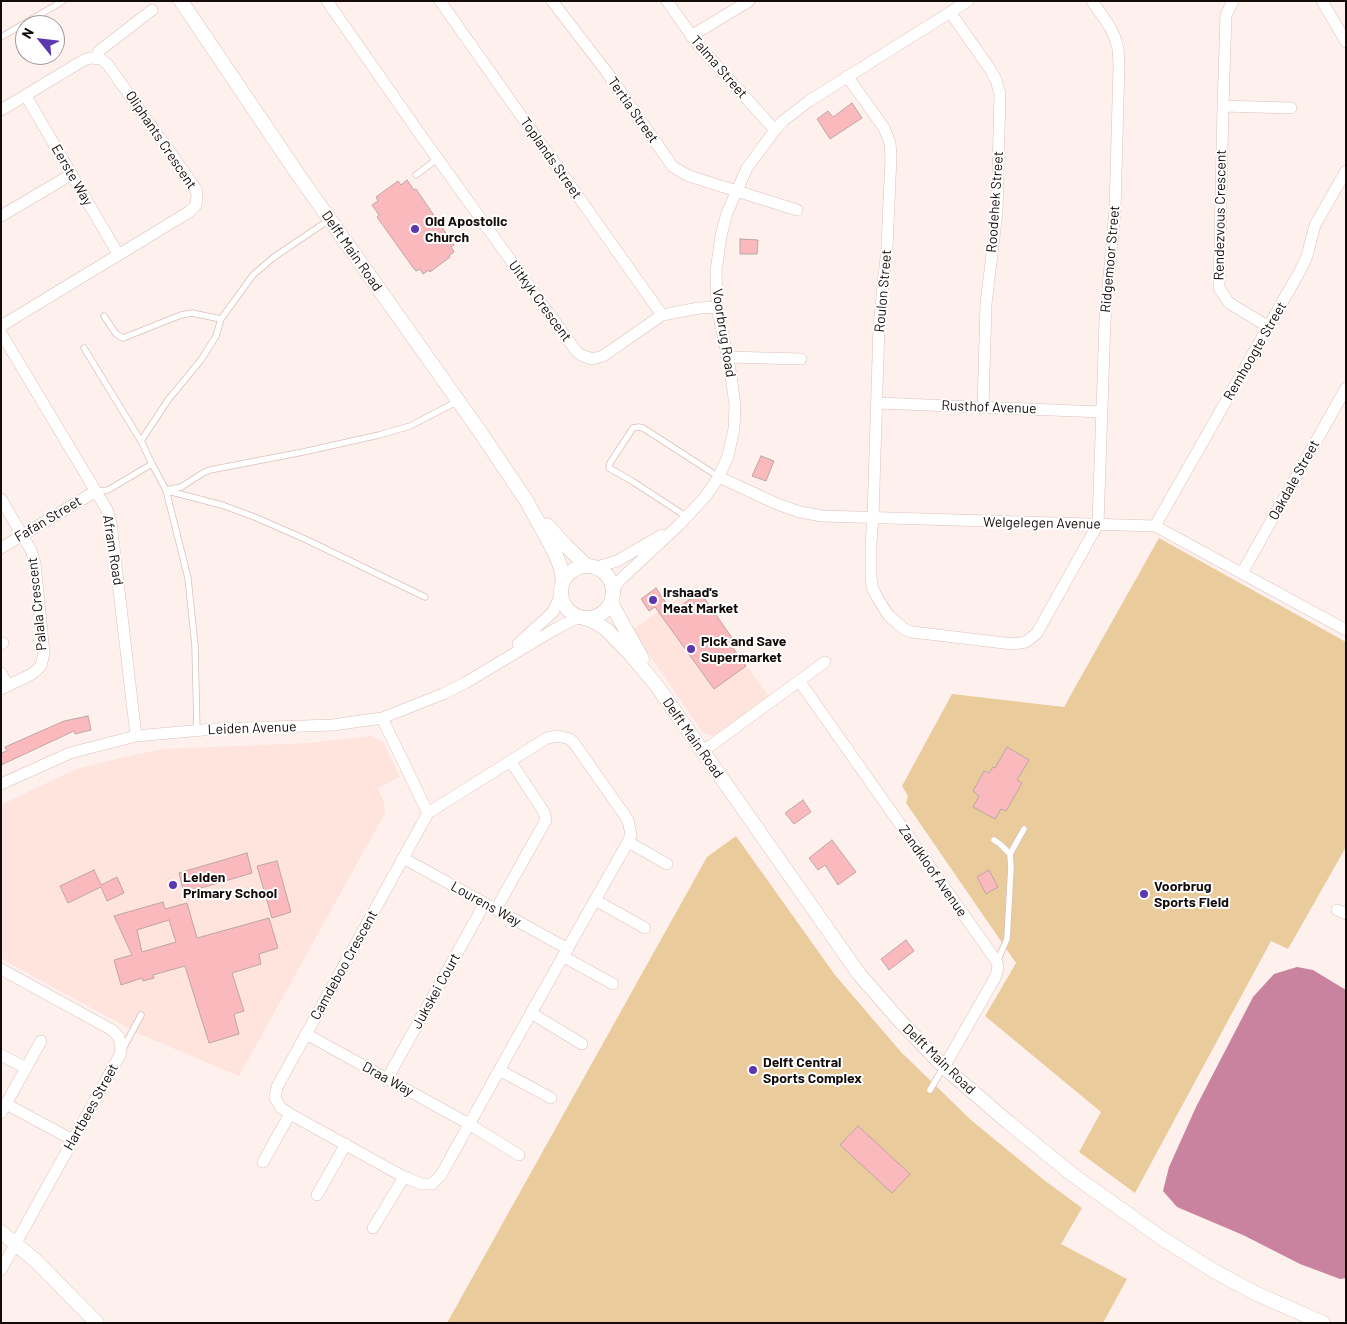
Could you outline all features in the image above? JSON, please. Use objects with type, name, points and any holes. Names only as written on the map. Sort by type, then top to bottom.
[{"type":"street","name":"Delft Main Road","points":[[181,1],[330,220],[526,500],[555,553],[561,568],[562,588]]},
{"type":"street","name":"Uitkyk Crescent","points":[[327,1],[438,159],[576,351],[581,355],[592,359],[604,356],[662,315],[698,308],[717,307]]},
{"type":"street","name":"Toplands Street","points":[[440,1],[662,315]]},
{"type":"street","name":"Tertia Street","points":[[552,1],[606,71],[673,166],[689,176],[797,210]]},
{"type":"street","name":"Talma Street","points":[[667,1],[692,36],[775,130]]},
{"type":"street","points":[[692,36],[749,1]]},
{"type":"street","name":"Voorbrug Road","points":[[612,598],[615,587],[621,579],[705,498],[719,477],[728,456],[735,421],[734,392],[717,307],[716,271],[718,248],[735,191],[754,157],[775,130],[809,101],[968,1]]},
{"type":"street","name":"Ridgemoor Street","points":[[1092,1],[1110,27],[1115,38],[1119,65],[1115,210],[1105,320],[1098,524]]},
{"type":"street","name":"Rendezvous Crescent","points":[[1233,1],[1226,16],[1218,283],[1221,294],[1229,303],[1269,327]]},
{"type":"street","points":[[1322,1],[1346,42]]},
{"type":"street","points":[[1,110],[84,60],[96,58],[99,51],[152,10]]},
{"type":"street","name":"Roodehek Street","points":[[950,12],[990,69],[1000,94],[997,212],[986,304],[983,407]]},
{"type":"street","name":"Oliphants Crescent","points":[[1,326],[190,212],[196,205],[198,195],[196,189],[108,65],[96,58]]},
{"type":"street","name":"Roulon Street","points":[[847,76],[884,128],[890,143],[887,247],[879,326],[870,577],[872,587],[880,603],[897,625],[912,632],[1013,644],[1026,642],[1037,633],[1098,524]]},
{"type":"street","name":"Eerste Way","points":[[26,96],[118,254]]},
{"type":"street","points":[[1223,106],[1291,108]]},
{"type":"street","name":"Remhoogte Street","points":[[1156,526],[1304,263],[1316,225],[1346,171]]},
{"type":"street","points":[[1,216],[72,174]]},
{"type":"street","name":"Afram Road","points":[[1,333],[107,510],[111,522],[136,736]]},
{"type":"street","points":[[728,357],[801,359]]},
{"type":"street","name":"Oakdale Street","points":[[1242,573],[1346,388]]},
{"type":"street","name":"Rusthof Avenue","points":[[877,403],[1102,412]]},
{"type":"street","name":"Welgelegen Avenue","points":[[719,477],[777,504],[800,512],[822,516],[1156,526],[1346,630]]},
{"type":"street","name":"Fafan Street","points":[[1,548],[96,490]]},
{"type":"street","name":"Palala Crescent","points":[[1,499],[31,550],[35,563],[44,653],[41,666],[32,674],[4,687],[1,673]]},
{"type":"street","name":"Delft Main Road","points":[[526,500],[561,541],[592,566]]},
{"type":"street","name":"Voorbrug Road","points":[[592,566],[617,561],[683,521]]},
{"type":"street","points":[[592,566],[604,572],[610,578],[613,586],[612,598],[603,613],[591,618],[582,618],[566,608],[562,588],[570,572],[575,568],[592,566]]},
{"type":"street","name":"Leiden Avenue","points":[[498,662],[547,618],[556,606],[562,588]]},
{"type":"street","name":"Delft Main Road","points":[[612,598],[656,686]]},
{"type":"street","name":"Delft Main Road","points":[[582,618],[595,622],[607,630],[632,656],[656,686],[859,974],[944,1067],[1073,1175],[1160,1237],[1223,1276],[1255,1293],[1323,1323]]},
{"type":"street","name":"Leiden Avenue","points":[[1,784],[70,753],[136,736],[196,730],[333,725],[382,718],[443,694],[465,683],[565,623],[582,618]]},
{"type":"street","points":[[702,752],[825,662]]},
{"type":"street","name":"Zandkloof Avenue","points":[[800,682],[997,962]]},
{"type":"street","points":[[382,718],[428,813],[547,738],[558,736],[570,739],[628,820],[630,827],[628,842],[667,864]]},
{"type":"street","points":[[496,910],[546,820],[544,812],[511,762]]},
{"type":"street","name":"Camdeboo Crescent","points":[[428,813],[275,1093],[275,1098],[281,1108],[290,1114],[404,1177],[422,1184],[435,1182],[441,1175],[530,1013],[628,842]]},
{"type":"street","name":"Lourens Way","points":[[404,858],[485,903],[566,953]]},
{"type":"street","points":[[595,900],[645,928]]},
{"type":"street","name":"Jukskei Court","points":[[387,1079],[485,903]]},
{"type":"street","points":[[566,953],[613,984]]},
{"type":"street","points":[[944,1067],[996,976],[997,962]]},
{"type":"street","name":"Hartbees Street","points":[[1,969],[112,1030],[120,1040],[120,1055],[1,1270]]},
{"type":"street","points":[[530,1013],[582,1044]]},
{"type":"street","name":"Draa Way","points":[[306,1034],[469,1124]]},
{"type":"street","points":[[41,1040],[4,1109],[73,1140]]},
{"type":"street","points":[[1,1055],[26,1068]]},
{"type":"street","points":[[499,1070],[551,1098]]},
{"type":"street","points":[[263,1162],[290,1114]]},
{"type":"street","points":[[469,1124],[519,1155]]},
{"type":"street","points":[[317,1194],[346,1144]]},
{"type":"street","points":[[373,1228],[404,1177]]},
{"type":"street","points":[[1,1232],[36,1261],[97,1323]]},
{"type":"lane","points":[[1,37],[63,1]]},
{"type":"lane","points":[[416,174],[438,159]]},
{"type":"lane","points":[[141,441],[168,400],[200,360],[216,336],[221,319],[253,275],[274,257],[330,220]]},
{"type":"lane","points":[[104,316],[116,334],[123,338],[182,315],[192,313],[221,319]]},
{"type":"lane","points":[[84,348],[141,441],[166,490],[188,578],[196,646],[196,730]]},
{"type":"lane","points":[[166,490],[181,487],[210,470],[379,436],[410,426],[458,401]]},
{"type":"lane","points":[[683,521],[610,468],[610,463],[633,428],[639,426],[643,428],[719,477]]},
{"type":"lane","points":[[96,490],[108,490],[152,464]]},
{"type":"lane","points":[[166,490],[222,505],[257,518],[425,597]]},
{"type":"lane","points":[[997,962],[1006,938],[1011,867],[1010,854],[1024,829]]},
{"type":"lane","points":[[994,840],[1010,854]]},
{"type":"lane","points":[[120,1055],[141,1015]]},
{"type":"lane","points":[[930,1090],[944,1067]]},
{"type":"shaded area","name":"Voorbrug Sports Field","points":[[1159,538],[1346,642],[1346,847],[1288,949],[1271,941],[1135,1193],[1079,1152],[1101,1112],[985,1016],[1016,963],[906,803],[908,796],[902,786],[952,694],[1064,707]]},
{"type":"shaded area","points":[[697,585],[735,641],[731,644],[770,698],[713,736],[703,733],[632,630]]},
{"type":"shaded area","name":"Leiden Primary School","points":[[371,736],[383,742],[400,777],[378,788],[384,803],[385,813],[239,1076],[139,1034],[5,961],[1,957],[1,805],[76,769],[133,755],[166,749],[308,743]]},
{"type":"shaded area","name":"Delft Central Sports Complex","points":[[736,836],[835,975],[901,1052],[971,1120],[1044,1180],[1082,1208],[1061,1244],[1127,1279],[1103,1323],[447,1323],[707,857]]},
{"type":"shaded area","points":[[1297,967],[1313,970],[1346,990],[1346,1278],[1340,1279],[1300,1264],[1243,1235],[1177,1207],[1163,1191],[1169,1167],[1196,1107],[1253,997],[1274,974]]},
{"type":"building","points":[[852,103],[862,118],[830,139],[817,119],[828,111],[833,117]]},
{"type":"building","name":"Old Apostolic Church","points":[[407,180],[414,190],[416,189],[454,245],[451,247],[454,252],[450,257],[430,272],[429,270],[423,274],[420,269],[416,271],[414,269],[377,217],[379,215],[372,205],[378,201],[376,197],[398,181],[401,185]]},
{"type":"building","points":[[740,239],[758,240],[757,254],[740,254]]},
{"type":"building","points":[[761,456],[774,461],[766,481],[752,476]]},
{"type":"building","points":[[656,588],[672,612],[700,592],[734,641],[730,644],[746,666],[714,689],[655,607],[649,611],[641,599]]},
{"type":"building","points":[[88,716],[91,730],[75,734],[74,731],[1,765],[1,753],[7,751],[5,747],[64,721]]},
{"type":"building","points":[[1007,747],[1029,760],[1017,780],[1022,783],[1006,811],[1001,809],[995,819],[973,807],[979,796],[973,791],[984,771],[989,773],[993,767],[995,768]]},
{"type":"building","points":[[803,800],[811,812],[794,824],[785,813]]},
{"type":"building","points":[[832,840],[856,872],[838,885],[825,865],[818,870],[809,858]]},
{"type":"building","points":[[247,853],[252,873],[184,893],[179,873]]},
{"type":"building","points":[[277,861],[291,912],[272,918],[257,866]]},
{"type":"building","points":[[94,870],[101,885],[117,877],[124,893],[107,901],[101,887],[68,903],[60,886]]},
{"type":"building","points":[[989,870],[998,887],[986,894],[977,877]]},
{"type":"building","points":[[163,902],[165,909],[187,903],[197,938],[269,918],[278,948],[259,954],[261,964],[232,973],[244,1011],[234,1014],[239,1034],[209,1043],[185,966],[153,975],[154,978],[143,981],[142,978],[121,985],[114,960],[132,955],[114,916]],"holes":[[[169,920],[176,942],[142,952],[137,930]]]},
{"type":"building","points":[[906,940],[914,951],[889,970],[881,959]]},
{"type":"building","points":[[858,1126],[910,1174],[892,1193],[840,1145]]},
{"type":"place","name":"Old Apostolic Church","points":[[415,229]]},
{"type":"place","name":"Irshaad's Meat Market","points":[[653,600]]},
{"type":"place","name":"Pick and Save Supermarket","points":[[691,649]]},
{"type":"place","name":"Leiden Primary School","points":[[173,885]]},
{"type":"place","name":"Voorbrug Sports Field","points":[[1144,894]]},
{"type":"place","name":"Delft Central Sports Complex","points":[[753,1070]]}]
